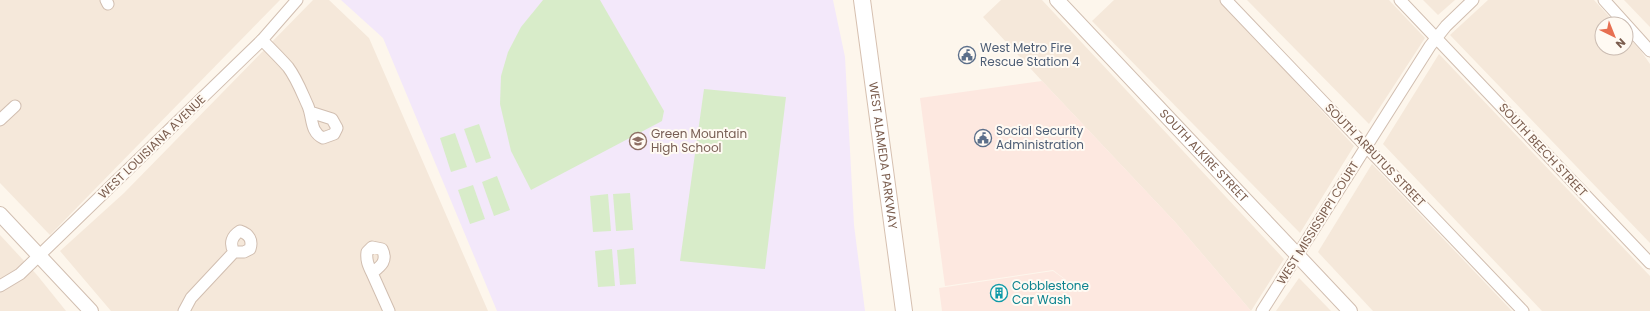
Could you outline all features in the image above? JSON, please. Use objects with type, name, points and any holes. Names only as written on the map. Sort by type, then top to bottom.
[{"type":"main road","name":"WEST ALAMEDA PARKWAY","points":[[862,0],[904,311]]},
{"type":"street","name":"WEST LOUISIANA AVENUE","points":[[0,286],[20,274],[39,256],[262,40],[297,0]]},
{"type":"street","name":"SOUTH ALKIRE STREET","points":[[1056,0],[1350,311]]},
{"type":"street","name":"SOUTH ARBUTUS STREET","points":[[1226,0],[1523,311]]},
{"type":"street","name":"SOUTH BEECH STREET","points":[[1400,0],[1650,263]]},
{"type":"street","name":"WEST MISSISSIPPI COURT","points":[[1262,311],[1436,37],[1473,0]]},
{"type":"street","points":[[1604,0],[1650,51]]},
{"type":"street","points":[[262,40],[289,68],[310,112]]},
{"type":"street","points":[[0,120],[15,106]]},
{"type":"street","points":[[0,214],[92,311]]},
{"type":"street","points":[[184,311],[191,298],[234,252]]},
{"type":"street","points":[[372,273],[389,311]]},
{"type":"shaded area","points":[[0,0],[280,0],[50,235],[0,183]]},
{"type":"shaded area","points":[[313,0],[329,0],[369,38],[488,311],[111,311],[60,251],[124,193]]},
{"type":"shaded area","name":"Green Mountain High School","points":[[341,0],[833,0],[845,57],[854,225],[865,311],[497,311],[383,38]]},
{"type":"shaded area","points":[[1001,0],[1042,0],[1284,259],[1251,311],[1175,222],[983,17]]},
{"type":"shaded area","points":[[1114,0],[1220,0],[1354,146],[1300,233],[1092,21]]},
{"type":"shaded area","points":[[1247,0],[1389,0],[1425,38],[1369,124]]},
{"type":"shaded area","points":[[1423,0],[1455,0],[1438,15]]},
{"type":"shaded area","points":[[1488,0],[1594,0],[1609,16],[1594,16],[1594,56],[1634,56],[1634,43],[1650,64],[1650,243],[1450,35]]},
{"type":"shaded area","points":[[1624,0],[1650,0],[1650,27],[1649,26]]},
{"type":"shaded area","points":[[1439,54],[1650,276],[1650,311],[1542,311],[1383,144]]},
{"type":"shaded area","points":[[1042,81],[1175,222],[1251,311],[942,311],[939,288],[1053,271],[1074,286],[1053,270],[945,286],[920,98]]},
{"type":"shaded area","points":[[1372,164],[1512,311],[1373,311],[1318,252]]},
{"type":"shaded area","points":[[0,235],[37,275],[66,311],[0,311]]},
{"type":"shaded area","points":[[1299,278],[1331,311],[1276,311]]},
{"type":"green space","points":[[543,0],[600,0],[664,111],[662,121],[531,190],[511,151],[500,104],[501,76],[508,52],[521,27]]},
{"type":"green space","points":[[704,89],[786,97],[765,269],[680,261]]},
{"type":"green space","points":[[479,124],[491,158],[476,163],[464,129]]},
{"type":"green space","points":[[455,133],[467,167],[451,172],[440,138]]},
{"type":"green space","points":[[497,176],[510,210],[494,216],[482,182]]},
{"type":"green space","points":[[473,185],[485,219],[470,224],[458,190]]},
{"type":"green space","points":[[630,193],[633,230],[616,231],[613,194]]},
{"type":"green space","points":[[608,194],[611,231],[593,232],[590,196]]},
{"type":"green space","points":[[634,248],[636,284],[620,285],[617,250]]},
{"type":"green space","points":[[612,249],[615,286],[598,287],[595,251]]},
{"type":"place","name":"West Metro Fire Rescue Station 4","points":[[967,55]]},
{"type":"place","name":"Social Security Administration","points":[[983,138]]},
{"type":"place","name":"Green Mountain High School","points":[[638,141]]},
{"type":"place","name":"Cobblestone Car Wash","points":[[999,293]]}]
